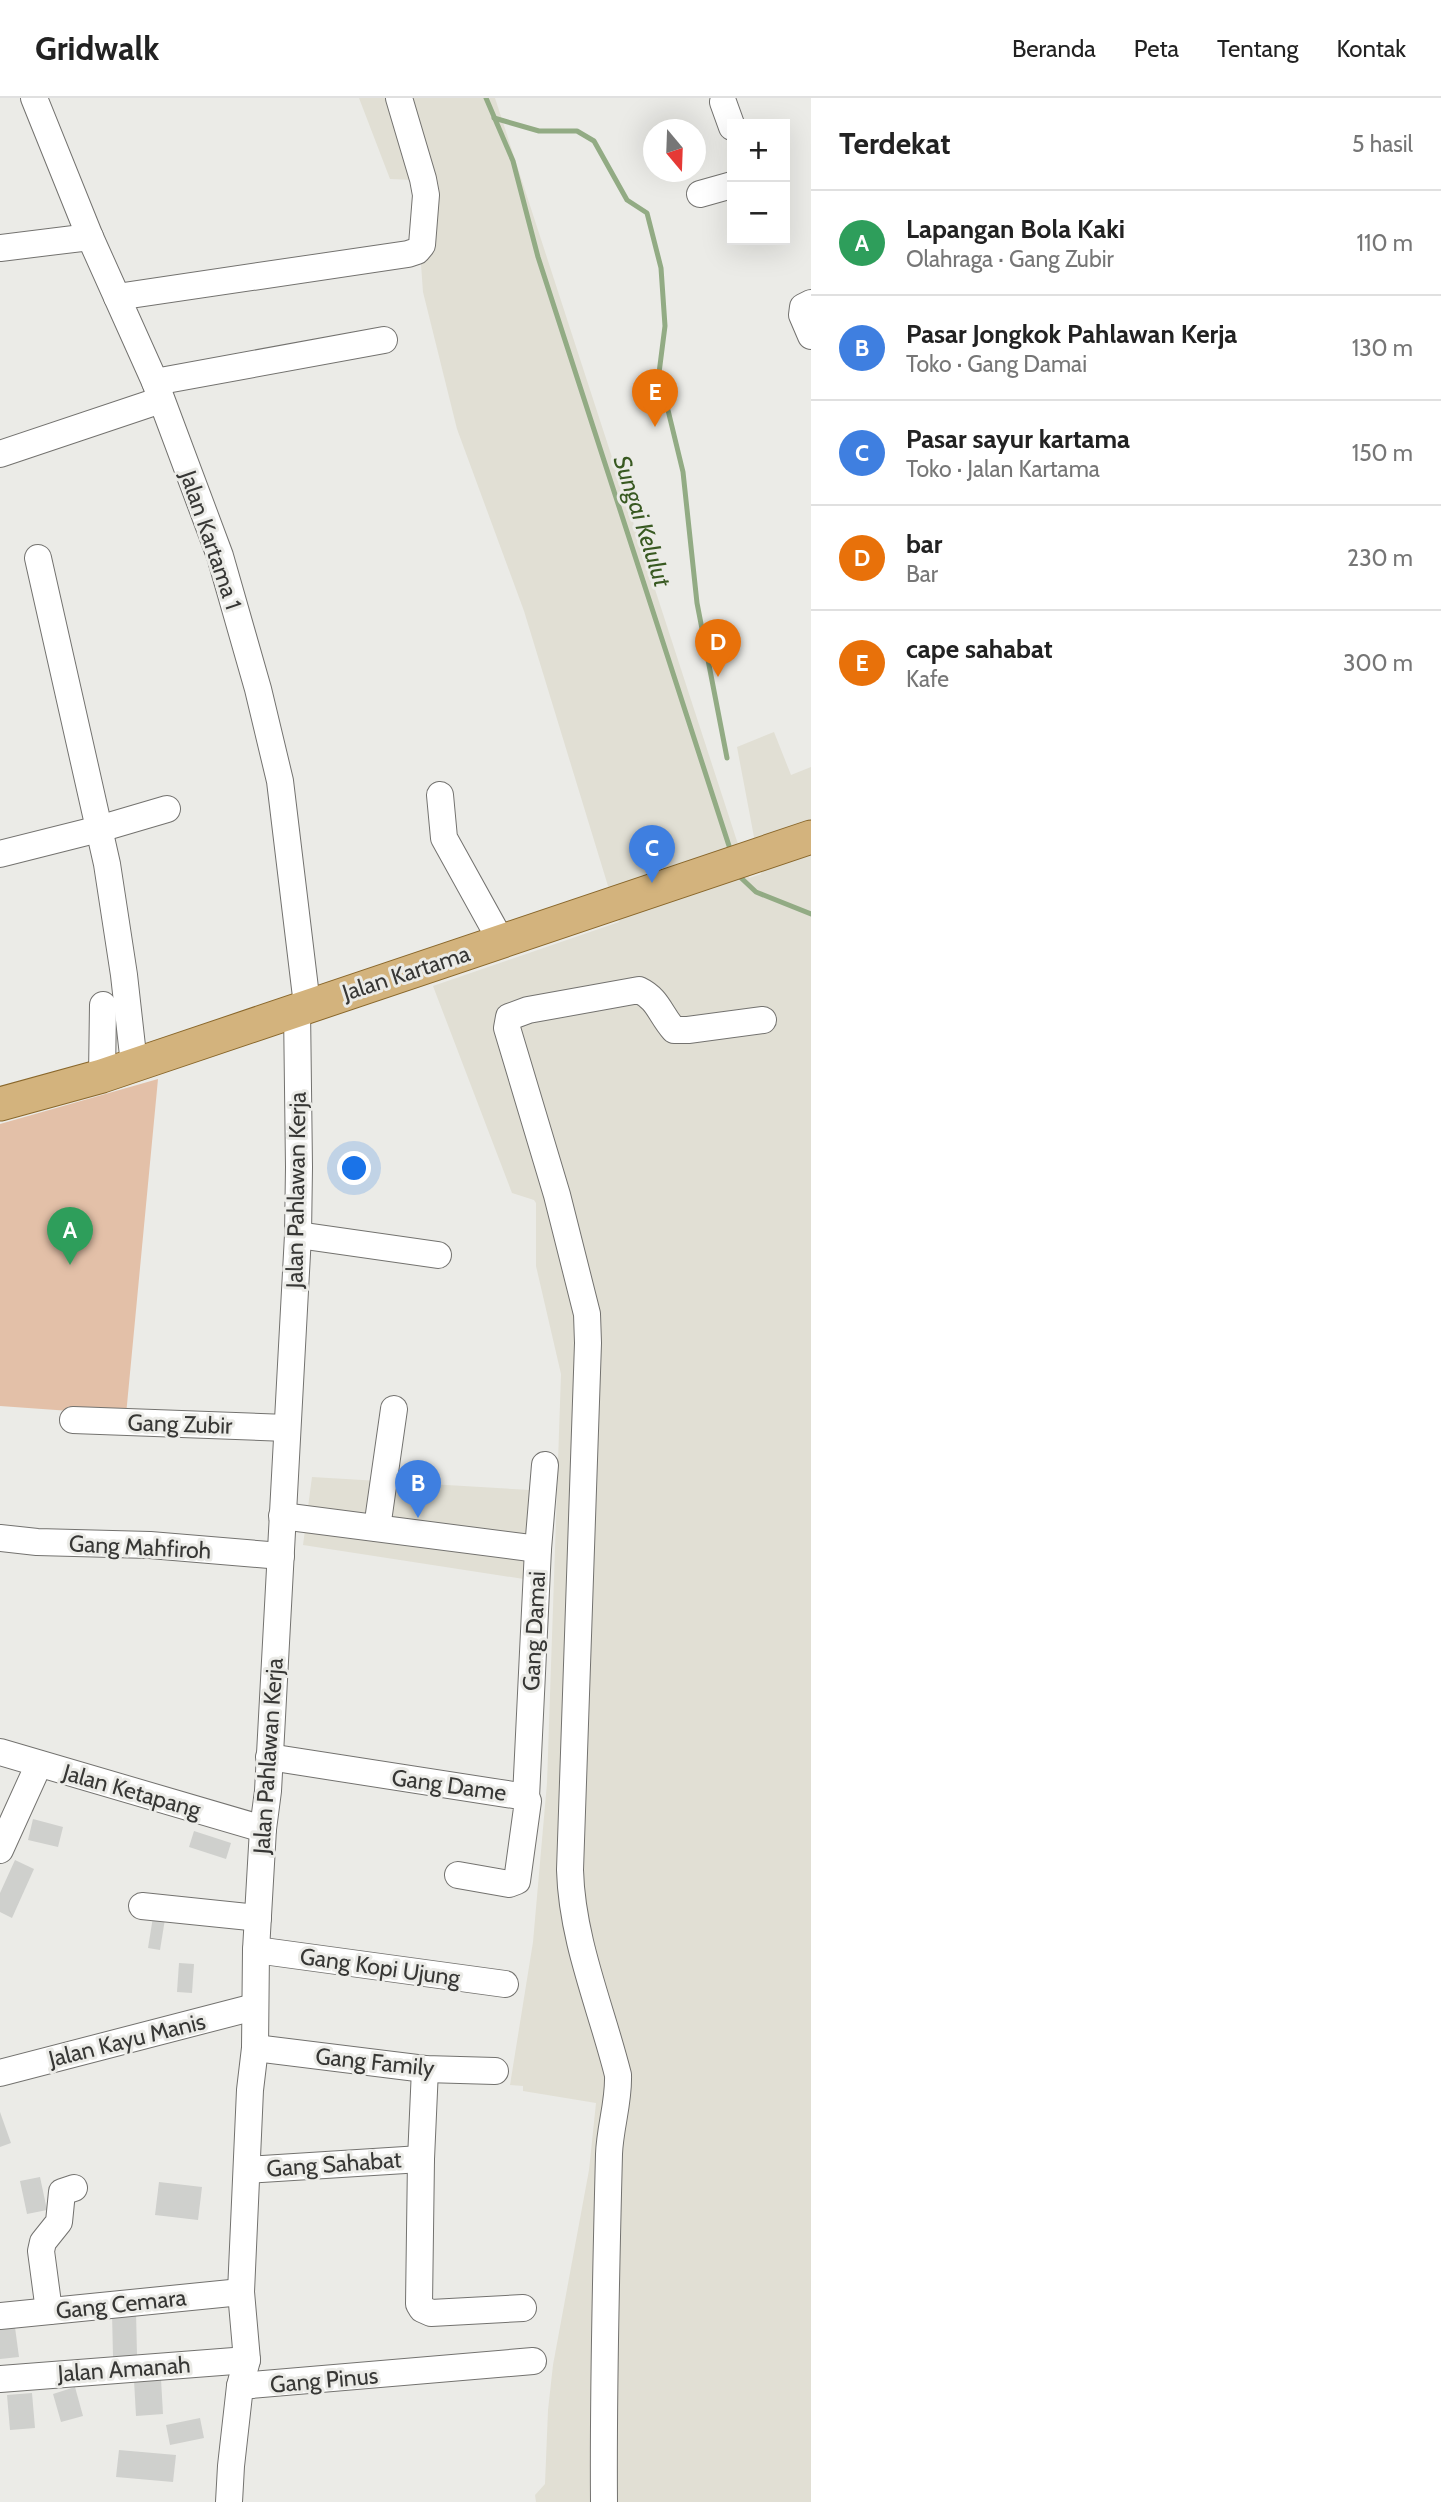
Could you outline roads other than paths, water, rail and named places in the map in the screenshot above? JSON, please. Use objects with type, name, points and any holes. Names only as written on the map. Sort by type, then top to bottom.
[{"type":"main road","name":"Jalan Kartama","points":[[0,1104],[102,1076],[811,837]]},
{"type":"street","name":"Jalan Kartama 1","points":[[34,98],[90,237],[158,391],[220,556],[258,689],[280,781],[302,1007]]},
{"type":"street","points":[[117,297],[408,254],[417,250],[422,245],[426,195],[399,98]]},
{"type":"street","points":[[727,99],[731,119]]},
{"type":"street","points":[[700,194],[727,186]]},
{"type":"street","points":[[0,248],[90,237]]},
{"type":"street","points":[[811,303],[803,307],[802,315],[811,336]]},
{"type":"street","points":[[0,454],[158,391],[384,340]]},
{"type":"street","points":[[38,558],[99,829],[124,975],[134,1064]]},
{"type":"street","points":[[440,795],[444,838],[501,941]]},
{"type":"street","points":[[0,854],[167,809]]},
{"type":"street","points":[[604,2502],[603,2380],[610,2139],[619,2092],[618,2075],[577,1933],[571,1902],[570,1870],[589,1343],[557,1195],[507,1028],[509,1017],[528,1010],[639,990],[652,996],[663,1018],[674,1030],[763,1020]]},
{"type":"street","points":[[102,1076],[103,1004]]},
{"type":"street","name":"Jalan Pahlawan Kerja","points":[[229,2502],[240,2386],[247,2360],[241,2292],[250,2090],[255,2048],[256,1950],[298,1235],[302,1007]]},
{"type":"street","points":[[298,1235],[438,1255]]},
{"type":"street","points":[[377,1528],[394,1409]]},
{"type":"street","name":"Gang Zubir","points":[[73,1420],[287,1428]]},
{"type":"street","name":"Gang Damai","points":[[526,1797],[538,1549],[545,1465]]},
{"type":"street","points":[[282,1516],[538,1549]]},
{"type":"street","name":"Gang Mahfiroh","points":[[0,1538],[37,1542],[150,1545],[281,1556]]},
{"type":"street","name":"Jalan Ketapang","points":[[0,1752],[263,1829]]},
{"type":"street","name":"Gang Dame","points":[[269,1757],[526,1797],[528,1801],[517,1881],[509,1884],[458,1875]]},
{"type":"street","points":[[0,1850],[40,1764]]},
{"type":"street","points":[[142,1906],[258,1918]]},
{"type":"street","name":"Gang Kopi Ujung","points":[[256,1950],[505,1984]]},
{"type":"street","name":"Jalan Kayu Manis","points":[[0,2073],[254,2007]]},
{"type":"street","name":"Gang Family","points":[[255,2048],[425,2069],[495,2071]]},
{"type":"street","points":[[425,2069],[419,2304],[422,2309],[431,2313],[523,2308]]},
{"type":"street","name":"Gang Sahabat","points":[[247,2170],[421,2158]]},
{"type":"street","points":[[49,2311],[41,2250],[43,2242],[59,2222],[62,2192],[74,2188]]},
{"type":"street","name":"Gang Cemara","points":[[0,2316],[241,2292]]},
{"type":"street","name":"Jalan Amanah","points":[[0,2379],[247,2360]]},
{"type":"street","name":"Gang Pinus","points":[[240,2386],[533,2361]]},
{"type":"waterway","name":"Sungai Kelulut","points":[[486,98],[513,161],[538,257],[731,852]]},
{"type":"waterway","points":[[494,118],[539,131],[577,131],[594,141],[627,200],[647,213],[661,268],[665,326],[659,373],[683,472],[697,603],[727,758]]},
{"type":"waterway","name":"Sungai Kelulut","points":[[738,875],[756,892],[811,914]]},
{"type":"place","name":"cape sahabat","points":[[655,427]]},
{"type":"place","name":"bar","points":[[718,677]]},
{"type":"place","name":"Pasar sayur kartama","points":[[652,883]]},
{"type":"place","name":"Lapangan Bola Kaki","points":[[70,1265]]},
{"type":"place","name":"Pasar Jongkok Pahlawan Kerja","points":[[418,1518]]}]
